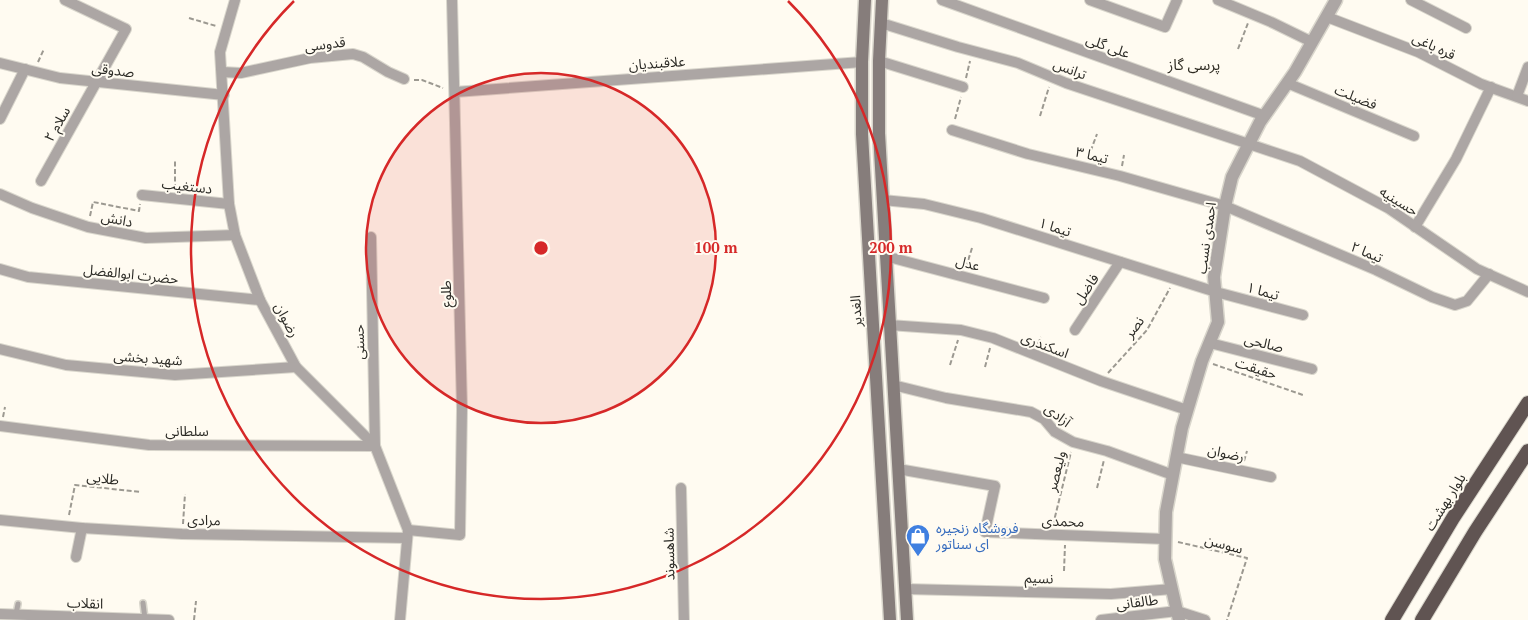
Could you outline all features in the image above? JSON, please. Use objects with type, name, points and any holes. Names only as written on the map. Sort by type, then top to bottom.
[{"type":"highway","name":"بلوار بهشت","points":[[1392,620],[1454,518],[1528,403]]},
{"type":"highway","points":[[1422,620],[1475,532],[1528,451]]},
{"type":"main road","name":"الغدیر","points":[[865,0],[862,62],[862,134],[890,620]]},
{"type":"main road","points":[[882,0],[879,61],[879,133],[907,620]]},
{"type":"main road","points":[[862,62],[879,61]]},
{"type":"street","name":"سلام ۲","points":[[41,181],[126,29],[65,0]]},
{"type":"street","name":"رضوان","points":[[235,0],[220,52],[229,204],[235,235],[260,300],[296,368],[374,446],[408,534],[400,620]]},
{"type":"street","name":"طلوع","points":[[408,534],[460,535],[462,409],[452,0]]},
{"type":"street","name":"علی گلی","points":[[942,0],[1265,116]]},
{"type":"street","points":[[1090,0],[1165,27],[1177,0]]},
{"type":"street","points":[[1218,0],[1312,42]]},
{"type":"street","name":"احمدی نسب","points":[[1178,616],[1165,559],[1166,512],[1187,410],[1202,361],[1218,322],[1214,277],[1225,206],[1232,177],[1249,143],[1287,84],[1336,0]]},
{"type":"street","points":[[1411,0],[1466,28]]},
{"type":"street","name":"قره باغی","points":[[1327,17],[1418,52],[1481,84],[1528,101]]},
{"type":"street","name":"ترانس","points":[[881,23],[1018,63],[1052,77],[1164,116],[1249,143]]},
{"type":"street","name":"قدوسی","points":[[222,72],[241,73],[310,58],[354,54],[404,79]]},
{"type":"street","points":[[879,61],[963,87]]},
{"type":"street","name":"صدوقی","points":[[0,62],[60,78],[224,95]]},
{"type":"street","name":"علاقبندیان","points":[[454,92],[862,62]]},
{"type":"street","points":[[1517,96],[1528,67]]},
{"type":"street","points":[[0,119],[30,70]]},
{"type":"street","name":"فضیلت","points":[[1287,84],[1414,136]]},
{"type":"street","points":[[1415,227],[1456,159],[1492,87]]},
{"type":"street","name":"تیما ۳","points":[[952,130],[1028,154],[1120,176],[1225,206]]},
{"type":"street","name":"حسینیه","points":[[1249,143],[1300,162],[1388,208],[1477,269],[1528,292]]},
{"type":"street","name":"دانش","points":[[0,194],[32,208],[88,227],[146,238],[235,235]]},
{"type":"street","name":"دستغیب","points":[[142,195],[229,204]]},
{"type":"street","name":"تیما ۱","points":[[882,200],[924,204],[981,218],[1216,292]]},
{"type":"street","name":"تیما ۲","points":[[1225,206],[1376,270],[1432,297],[1455,305],[1467,301],[1489,274]]},
{"type":"street","name":"حسنی","points":[[371,237],[374,446]]},
{"type":"street","name":"عدل","points":[[886,256],[1044,298]]},
{"type":"street","name":"فاضل","points":[[1075,330],[1120,262]]},
{"type":"street","name":"حضرت ابوالفضل","points":[[0,269],[28,277],[260,300]]},
{"type":"street","name":"۱ تیما","points":[[1216,292],[1303,315]]},
{"type":"street","name":"اسکندری","points":[[889,325],[961,330],[993,338],[1021,351],[1101,381],[1187,410]]},
{"type":"street","name":"صالحی","points":[[1210,343],[1312,369]]},
{"type":"street","name":"شهید بخشی","points":[[0,349],[66,365],[175,375],[296,368]]},
{"type":"street","name":"آزادی","points":[[893,385],[946,398],[1031,412],[1044,419],[1055,432],[1073,442],[1107,450],[1173,475]]},
{"type":"street","name":"سلطانی","points":[[0,426],[149,445],[374,446]]},
{"type":"street","name":"رضوان","points":[[1176,457],[1271,477]]},
{"type":"street","name":"محمدی","points":[[898,468],[995,486],[985,532],[1165,539]]},
{"type":"street","name":"شاهسوند","points":[[681,488],[684,620]]},
{"type":"street","name":"مرادی","points":[[0,520],[67,527],[182,534],[408,534]]},
{"type":"street","points":[[76,558],[82,528]]},
{"type":"street","name":"نسیم","points":[[905,589],[1110,594],[1172,589]]},
{"type":"street","name":"انقلاب","points":[[0,614],[17,609],[105,619],[169,620]]},
{"type":"street","points":[[1178,616],[1205,620]]},
{"type":"street","name":"طالقانی","points":[[1101,620],[1178,616]]},
{"type":"lane","points":[[143,603],[145,619]]},
{"type":"path","points":[[1238,49],[1252,14]]},
{"type":"path","points":[[189,18],[226,29]]},
{"type":"path","points":[[30,70],[44,49]]},
{"type":"path","points":[[1040,116],[1052,77]]},
{"type":"path","points":[[404,79],[422,80],[454,92]]},
{"type":"path","points":[[1084,168],[1098,134]]},
{"type":"path","points":[[175,159],[175,199]]},
{"type":"path","points":[[88,227],[93,202],[139,211],[142,195]]},
{"type":"path","points":[[963,276],[972,248]]},
{"type":"path","name":"نصر","points":[[1101,381],[1147,330],[1174,279]]},
{"type":"path","points":[[950,365],[961,330]]},
{"type":"path","points":[[985,366],[993,338]]},
{"type":"path","name":"حقیقت","points":[[1202,361],[1303,394]]},
{"type":"path","name":"ولیعصر","points":[[1050,535],[1073,442]]},
{"type":"path","points":[[1097,488],[1107,450]]},
{"type":"path","name":"طلایی","points":[[67,527],[75,485],[141,492]]},
{"type":"path","points":[[182,534],[185,494]]},
{"type":"path","points":[[1064,571],[1065,535]]},
{"type":"path","name":"سوسن","points":[[1165,539],[1246,558],[1227,620]]},
{"type":"path","points":[[194,620],[196,601]]},
{"type":"place","name":"فروشگاه زنجیره ای سناتور","points":[[918,557]]},
{"type":"district","name":"پرسی گاز","points":[[1194,65]]}]
